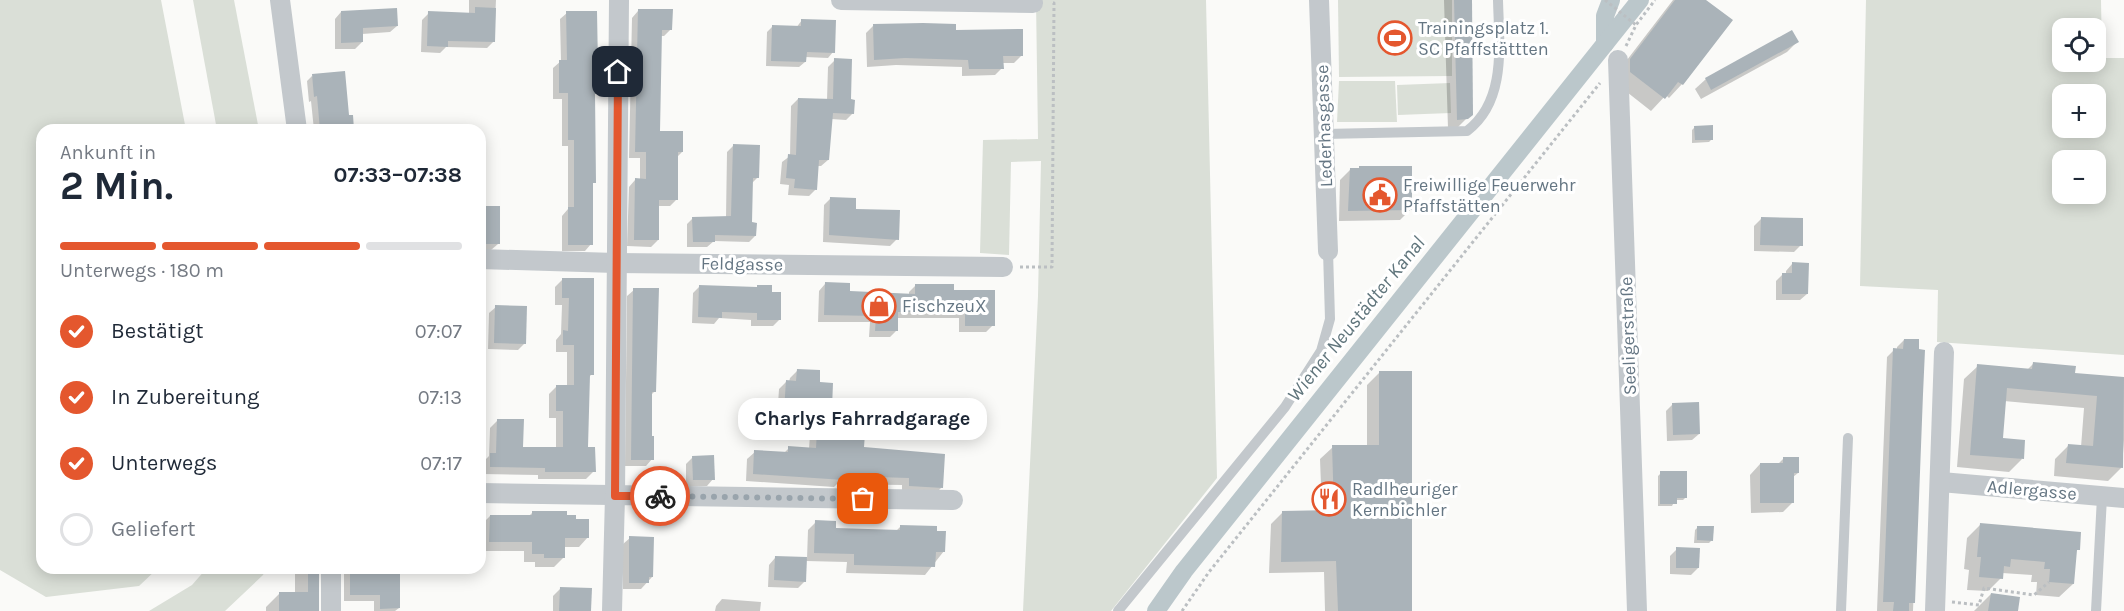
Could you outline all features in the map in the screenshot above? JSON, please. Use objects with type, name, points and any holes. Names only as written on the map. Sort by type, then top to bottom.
[{"type":"street","points":[[280,0],[296,124]]},
{"type":"street","points":[[612,611],[619,0]]},
{"type":"street","points":[[841,0],[1034,3]]},
{"type":"street","name":"Lederhasgasse","points":[[1319,0],[1329,251]]},
{"type":"street","name":"Seeligerstraße","points":[[1618,60],[1637,611]]},
{"type":"street","name":"Feldgasse","points":[[486,259],[616,263],[1003,267]]},
{"type":"street","points":[[1936,606],[1944,352]]},
{"type":"street","name":"Adlergasse","points":[[1941,482],[2124,498]]},
{"type":"street","points":[[486,493],[953,500]]},
{"type":"street","points":[[331,574],[331,611]]},
{"type":"lane","points":[[1324,134],[1467,130],[1478,123],[1496,87],[1499,63],[1497,0]]},
{"type":"lane","points":[[1118,611],[1285,407],[1321,351],[1330,319],[1329,251]]},
{"type":"lane","points":[[1842,611],[1848,438]]},
{"type":"lane","points":[[2096,611],[2102,497]]},
{"type":"path","points":[[1605,0],[1636,25]]},
{"type":"path","points":[[1182,611],[1209,572],[1618,60],[1636,25],[1655,0]]},
{"type":"path","points":[[1003,267],[1052,267],[1054,3],[1034,3]]},
{"type":"path","points":[[1936,606],[1979,605],[1984,588],[2034,596],[2049,582]]},
{"type":"shaded area","points":[[0,0],[161,0],[185,124],[36,124],[36,574],[152,574],[139,586],[46,597],[0,570]]},
{"type":"shaded area","points":[[193,0],[234,0],[258,124],[216,124]]},
{"type":"shaded area","points":[[1036,0],[1206,0],[1217,478],[1111,611],[1023,611],[1038,296],[1041,161],[1011,162],[1009,255],[980,253],[983,140],[1038,139]]},
{"type":"shaded area","name":"Trainingsplatz 1. SC Pfaffstättten","points":[[1338,0],[1452,0],[1452,76],[1339,77]]},
{"type":"shaded area","points":[[1866,0],[2101,0],[2101,18],[2052,18],[2052,72],[2106,72],[2106,58],[2124,58],[2124,355],[1937,342],[1938,290],[1860,286]]},
{"type":"shaded area","points":[[1339,81],[1395,81],[1397,122],[1337,122]]},
{"type":"shaded area","points":[[1450,83],[1451,113],[1398,115],[1397,85]]},
{"type":"shaded area","points":[[202,574],[264,574],[225,611],[149,611],[192,585]]},
{"type":"building","points":[[1454,0],[1472,0],[1473,115],[1468,119],[1457,120]]},
{"type":"building","points":[[1675,0],[1706,0],[1733,20],[1683,85],[1678,82],[1665,99],[1630,72],[1630,59]]},
{"type":"building","points":[[475,7],[496,8],[495,42],[448,41],[448,47],[427,46],[428,11],[475,13]]},
{"type":"building","points":[[397,8],[398,26],[363,28],[363,42],[341,43],[341,11]]},
{"type":"building","points":[[638,9],[673,9],[672,30],[662,30],[660,131],[683,131],[683,152],[678,152],[678,200],[659,200],[659,240],[634,240],[635,178],[646,179],[646,152],[635,152]]},
{"type":"building","points":[[566,11],[597,11],[598,67],[597,94],[595,94],[596,183],[593,183],[593,245],[568,245],[568,207],[574,207],[574,140],[568,140],[568,93],[559,93],[559,60],[567,60]]},
{"type":"building","points":[[801,19],[836,20],[835,53],[807,52],[806,62],[771,61],[772,25],[801,26]]},
{"type":"building","points":[[873,24],[956,24],[956,30],[1023,29],[1023,56],[1003,56],[1004,69],[969,69],[968,60],[905,58],[874,60]]},
{"type":"building","points":[[1792,30],[1799,42],[1711,90],[1705,78]]},
{"type":"building","points":[[834,58],[852,59],[851,99],[855,100],[854,114],[833,113],[829,160],[819,160],[817,190],[794,188],[795,179],[786,178],[788,154],[796,155],[798,98],[833,99]]},
{"type":"building","points":[[345,71],[349,115],[353,115],[354,124],[319,124],[312,74]]},
{"type":"building","points":[[1713,125],[1713,140],[1695,140],[1694,126]]},
{"type":"building","points":[[733,144],[760,145],[759,178],[753,178],[752,222],[757,223],[756,236],[715,235],[715,242],[693,242],[692,217],[731,216]]},
{"type":"building","name":"Freiwillige Feuerwehr Pfaffstätten","points":[[1359,166],[1412,166],[1412,210],[1348,211],[1350,168],[1359,168]]},
{"type":"building","points":[[830,197],[856,198],[856,209],[900,210],[899,240],[829,235]]},
{"type":"building","points":[[486,206],[500,206],[500,244],[486,244]]},
{"type":"building","points":[[1761,217],[1803,218],[1803,246],[1760,245]]},
{"type":"building","points":[[1792,262],[1809,263],[1808,294],[1782,294],[1782,273],[1792,273]]},
{"type":"building","points":[[562,278],[594,278],[594,375],[590,375],[588,447],[595,447],[596,472],[545,472],[545,468],[490,467],[490,453],[496,453],[497,419],[524,419],[523,447],[563,447],[563,411],[556,411],[556,385],[574,385],[574,345],[563,345],[563,330],[568,331],[569,298],[562,298]]},
{"type":"building","points":[[825,282],[850,283],[850,291],[915,294],[915,284],[954,284],[954,290],[995,290],[995,326],[965,326],[965,312],[898,312],[898,331],[875,331],[876,316],[824,315]]},
{"type":"building","points":[[699,285],[757,287],[757,285],[772,285],[772,292],[781,292],[781,320],[757,320],[757,313],[722,312],[722,318],[698,317]]},
{"type":"building","points":[[633,288],[659,288],[656,392],[652,392],[654,460],[631,460]]},
{"type":"building","points":[[495,305],[527,306],[526,344],[494,343]]},
{"type":"building","points":[[1904,339],[1919,339],[1919,349],[1925,350],[1915,603],[1909,603],[1909,611],[1893,611],[1894,602],[1883,602],[1893,348],[1903,349]]},
{"type":"building","points":[[2033,362],[2076,366],[2075,373],[2124,377],[2123,468],[2066,463],[2068,444],[2093,446],[2097,396],[2007,388],[2003,438],[2025,440],[2024,459],[1970,455],[1977,364],[2032,369]]},
{"type":"building","points":[[797,369],[820,370],[820,382],[833,383],[831,433],[865,434],[864,447],[945,454],[943,488],[909,486],[909,478],[844,476],[844,480],[753,474],[754,450],[788,452],[788,446],[816,448],[818,413],[784,412],[786,380],[796,381]]},
{"type":"building","points":[[1379,371],[1412,371],[1412,611],[1338,611],[1336,561],[1281,562],[1282,511],[1334,510],[1332,445],[1379,445]]},
{"type":"building","points":[[1699,402],[1700,434],[1673,435],[1672,403]]},
{"type":"building","points":[[714,455],[715,480],[693,480],[692,456]]},
{"type":"building","points":[[1783,457],[1799,457],[1799,473],[1794,473],[1794,503],[1760,503],[1760,463],[1783,463]]},
{"type":"building","points":[[1660,471],[1687,471],[1687,498],[1677,498],[1677,504],[1660,504]]},
{"type":"building","points":[[532,511],[567,511],[567,515],[576,515],[576,519],[589,519],[589,538],[565,538],[565,558],[544,558],[544,554],[532,554],[532,542],[489,542],[490,515],[532,515]]},
{"type":"building","points":[[815,520],[836,521],[836,528],[900,530],[900,525],[937,526],[937,531],[946,531],[945,552],[936,552],[935,567],[854,565],[854,554],[814,553]]},
{"type":"building","points":[[1980,523],[2081,532],[2074,584],[2049,582],[2050,569],[2044,569],[2045,562],[2011,559],[2010,567],[2004,566],[2003,579],[1979,577],[1981,557],[1977,557]]},
{"type":"building","points":[[1697,526],[1714,526],[1713,541],[1697,540]]},
{"type":"building","points":[[629,536],[654,537],[653,577],[649,577],[649,583],[629,583]]},
{"type":"building","points":[[1676,547],[1700,548],[1699,568],[1676,568]]},
{"type":"building","points":[[775,556],[807,557],[806,582],[774,580]]},
{"type":"building","points":[[308,574],[319,574],[319,611],[279,611],[279,592],[308,592]]},
{"type":"building","points":[[350,574],[400,574],[400,608],[380,609],[380,595],[350,595]]},
{"type":"building","points":[[560,587],[592,588],[591,611],[559,611]]},
{"type":"building","points":[[1991,593],[2020,597],[2018,611],[1988,611]]},
{"type":"waterway","points":[[1605,44],[1605,16],[1611,0]]},
{"type":"waterway","name":"Wiener Neustädter Kanal","points":[[1156,611],[1184,571],[1640,0]]},
{"type":"way so far","points":[[660,496],[863,499]]},
{"type":"place","name":"Trainingsplatz 1. SC Pfaffstättten","points":[[1395,38]]},
{"type":"place","name":"Freiwillige Feuerwehr Pfaffstätten","points":[[1380,195]]},
{"type":"place","name":"FischzeuX","points":[[879,306]]},
{"type":"place","name":"Charlys Fahrradgarage","points":[[863,499]]},
{"type":"place","name":"Radlheuriger Kernbichler","points":[[1329,499]]},
{"type":"route","points":[[618,72],[615,496],[660,496]]}]
